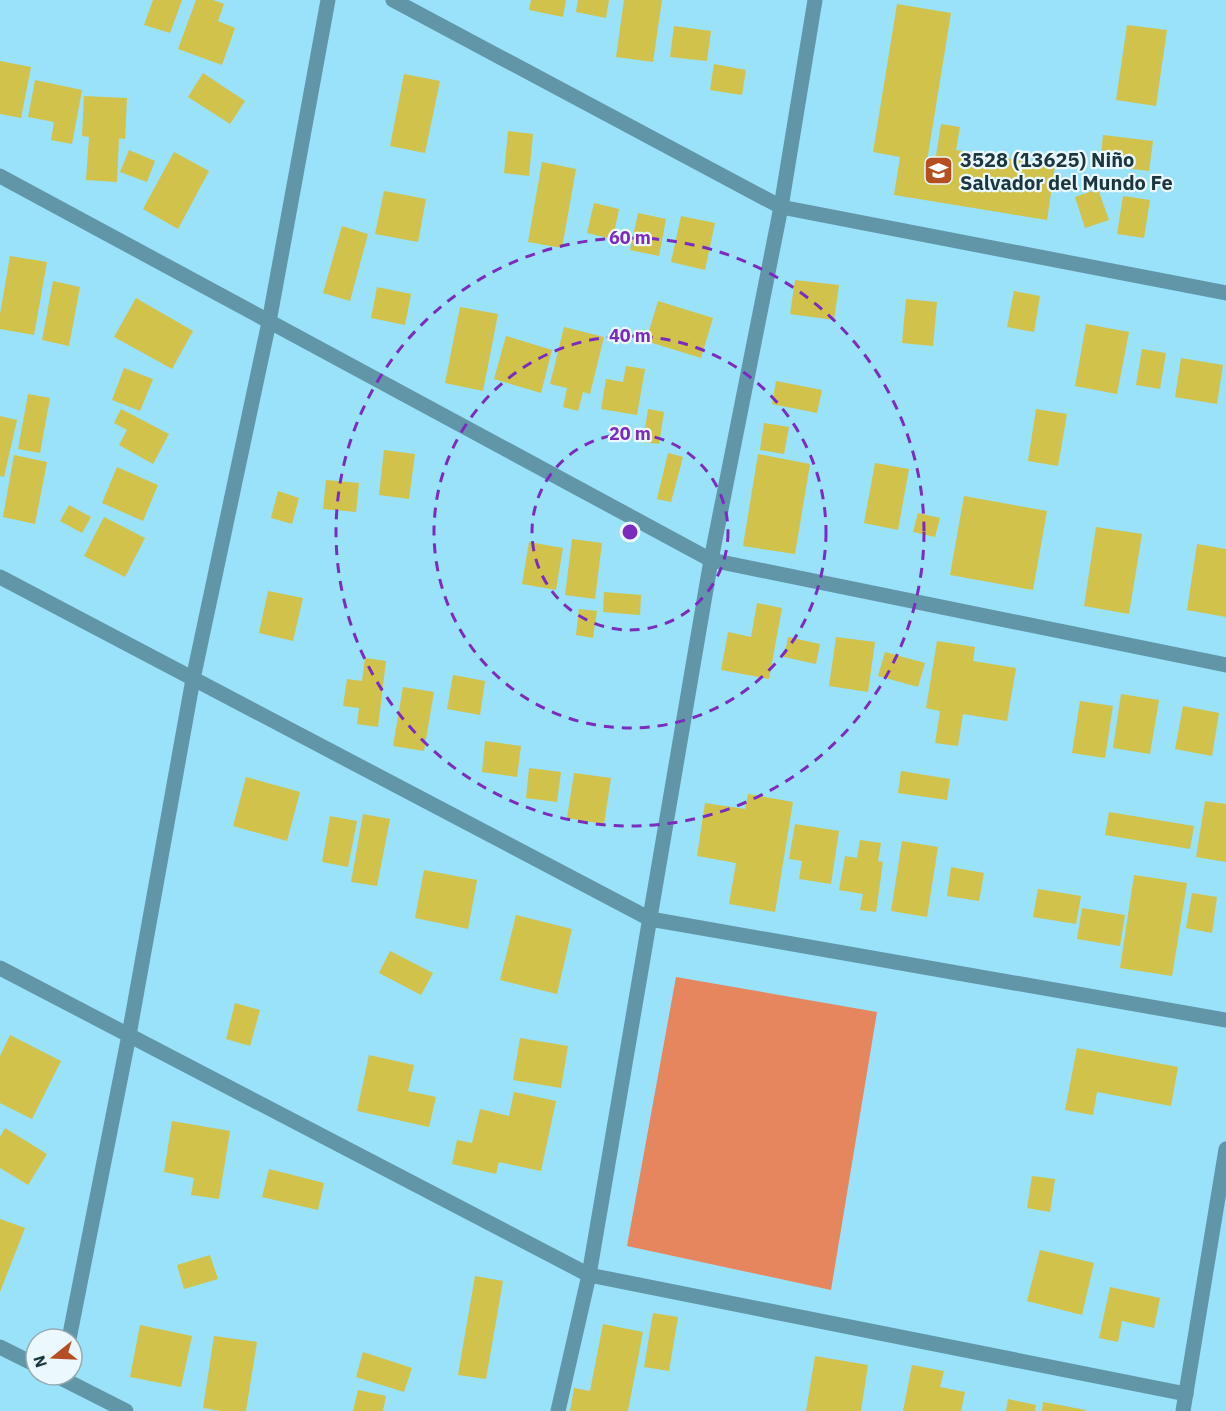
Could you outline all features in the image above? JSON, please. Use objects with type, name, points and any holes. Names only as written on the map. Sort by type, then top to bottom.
[{"type":"street","points":[[71,1327],[129,1035],[193,679],[269,321],[328,0]]},
{"type":"street","points":[[393,0],[781,207],[1226,293]]},
{"type":"street","points":[[558,1411],[589,1275],[711,560],[781,207],[815,0]]},
{"type":"street","points":[[0,176],[711,560],[1226,664]]},
{"type":"street","points":[[0,577],[650,919],[1226,1020]]},
{"type":"street","points":[[0,968],[589,1275],[1186,1394]]},
{"type":"street","points":[[1183,1411],[1226,1149]]},
{"type":"street","points":[[0,1347],[24,1359]]},
{"type":"street","points":[[81,1387],[126,1411]]},
{"type":"shaded area","points":[[676,977],[877,1012],[831,1290],[627,1246]]},
{"type":"building","points":[[153,0],[182,0],[170,33],[144,25]]},
{"type":"building","points":[[196,0],[213,0],[224,4],[218,21],[235,28],[222,65],[178,49]]},
{"type":"building","points":[[531,0],[566,0],[563,17],[529,10]]},
{"type":"building","points":[[578,0],[609,0],[606,18],[576,12]]},
{"type":"building","points":[[624,0],[662,0],[653,62],[616,57]]},
{"type":"building","points":[[897,4],[951,13],[927,161],[935,162],[941,124],[960,127],[956,150],[1055,166],[1047,220],[894,195],[900,157],[873,152]]},
{"type":"building","points":[[1127,25],[1167,30],[1156,106],[1116,100]]},
{"type":"building","points":[[674,26],[711,31],[707,61],[670,57]]},
{"type":"building","points":[[0,61],[31,67],[21,118],[0,114]]},
{"type":"building","points":[[714,64],[746,70],[742,95],[710,90]]},
{"type":"building","points":[[203,73],[245,101],[230,124],[188,97]]},
{"type":"building","points":[[404,74],[440,81],[425,153],[390,146]]},
{"type":"building","points":[[35,80],[82,90],[72,144],[51,140],[54,122],[28,117]]},
{"type":"building","points":[[84,96],[127,98],[125,139],[119,138],[117,182],[86,180],[89,137],[82,136]]},
{"type":"building","points":[[508,131],[533,134],[529,176],[504,173]]},
{"type":"building","points":[[1103,135],[1153,141],[1149,171],[1100,165]]},
{"type":"building","points":[[129,150],[155,161],[147,182],[120,172]]},
{"type":"building","points":[[174,152],[209,171],[178,229],[143,209]]},
{"type":"building","points":[[542,162],[576,169],[562,248],[528,242]]},
{"type":"building","points":[[1098,189],[1109,220],[1085,228],[1075,197]]},
{"type":"building","points":[[384,191],[426,199],[418,242],[375,234]]},
{"type":"building","points":[[1123,196],[1150,200],[1144,238],[1117,234]]},
{"type":"building","points":[[594,203],[619,209],[613,239],[587,233]]},
{"type":"building","points":[[638,213],[666,219],[659,256],[630,250]]},
{"type":"building","points":[[681,216],[715,223],[705,270],[671,262]]},
{"type":"building","points":[[342,226],[368,234],[350,301],[323,293]]},
{"type":"building","points":[[10,256],[47,262],[34,335],[0,329],[0,314]]},
{"type":"building","points":[[795,280],[839,285],[834,320],[790,314]]},
{"type":"building","points":[[53,281],[80,287],[69,346],[42,340]]},
{"type":"building","points":[[377,287],[411,294],[405,325],[371,318]]},
{"type":"building","points":[[1014,291],[1040,296],[1034,332],[1007,327]]},
{"type":"building","points":[[136,298],[193,331],[172,369],[114,337]]},
{"type":"building","points":[[906,299],[937,302],[933,346],[902,343]]},
{"type":"building","points":[[658,301],[713,318],[701,358],[646,341]]},
{"type":"building","points":[[460,307],[498,314],[483,391],[445,383]]},
{"type":"building","points":[[1086,324],[1129,332],[1117,394],[1075,386]]},
{"type":"building","points":[[564,327],[604,337],[590,394],[583,392],[578,411],[563,407],[567,388],[550,384]]},
{"type":"building","points":[[506,336],[552,350],[541,393],[494,379]]},
{"type":"building","points":[[1142,349],[1166,353],[1160,389],[1136,385]]},
{"type":"building","points":[[1181,358],[1223,365],[1217,404],[1175,397]]},
{"type":"building","points":[[626,366],[645,369],[637,415],[601,409],[606,379],[623,382]]},
{"type":"building","points":[[124,368],[153,379],[140,411],[112,400]]},
{"type":"building","points":[[776,381],[822,390],[817,413],[772,404]]},
{"type":"building","points":[[28,394],[50,398],[40,453],[18,449]]},
{"type":"building","points":[[121,409],[169,434],[153,464],[119,445],[127,430],[114,423]]},
{"type":"building","points":[[648,409],[664,412],[659,444],[643,442]]},
{"type":"building","points":[[1036,409],[1067,414],[1058,466],[1028,461]]},
{"type":"building","points":[[0,416],[17,420],[4,477],[0,476]]},
{"type":"building","points":[[764,423],[789,427],[784,454],[760,450]]},
{"type":"building","points":[[384,450],[415,454],[409,499],[379,495]]},
{"type":"building","points":[[668,453],[683,457],[671,502],[657,499]]},
{"type":"building","points":[[758,454],[810,464],[795,554],[743,546]]},
{"type":"building","points":[[14,455],[47,462],[35,524],[3,517]]},
{"type":"building","points":[[875,463],[909,469],[898,530],[864,523]]},
{"type":"building","points":[[117,467],[158,485],[143,521],[102,503]]},
{"type":"building","points":[[326,480],[359,483],[356,512],[323,509]]},
{"type":"building","points":[[278,491],[299,498],[292,524],[271,518]]},
{"type":"building","points":[[964,496],[1047,511],[1033,590],[950,575]]},
{"type":"building","points":[[69,505],[91,517],[82,533],[60,521]]},
{"type":"building","points":[[918,513],[940,518],[935,537],[913,532]]},
{"type":"building","points":[[104,517],[145,538],[125,577],[84,556]]},
{"type":"building","points":[[1096,527],[1142,534],[1129,614],[1084,606]]},
{"type":"building","points":[[572,539],[602,543],[595,599],[565,595]]},
{"type":"building","points":[[529,542],[563,548],[556,590],[522,584]]},
{"type":"building","points":[[1197,544],[1226,549],[1226,617],[1187,610]]},
{"type":"building","points":[[268,591],[303,598],[293,641],[259,633]]},
{"type":"building","points":[[604,592],[641,595],[640,615],[603,612]]},
{"type":"building","points":[[757,603],[782,608],[769,679],[721,670],[728,632],[751,637]]},
{"type":"building","points":[[579,609],[597,611],[593,638],[576,635]]},
{"type":"building","points":[[788,637],[820,644],[816,664],[784,657]]},
{"type":"building","points":[[836,637],[875,642],[868,692],[829,686]]},
{"type":"building","points":[[937,641],[975,647],[973,661],[1016,668],[1007,721],[963,714],[958,746],[935,743],[940,711],[926,708]]},
{"type":"building","points":[[885,652],[925,663],[918,687],[878,676]]},
{"type":"building","points":[[365,658],[386,661],[378,727],[357,724],[359,708],[343,706],[347,679],[362,681]]},
{"type":"building","points":[[453,675],[485,681],[480,715],[447,709]]},
{"type":"building","points":[[403,687],[434,692],[424,751],[393,746]]},
{"type":"building","points":[[1121,694],[1159,700],[1150,754],[1113,748]]},
{"type":"building","points":[[1080,701],[1113,706],[1105,758],[1072,753]]},
{"type":"building","points":[[1183,706],[1219,713],[1212,756],[1175,749]]},
{"type":"building","points":[[485,741],[521,746],[517,777],[482,772]]},
{"type":"building","points":[[529,768],[561,772],[557,802],[526,798]]},
{"type":"building","points":[[901,771],[950,779],[947,800],[898,793]]},
{"type":"building","points":[[574,773],[611,778],[604,824],[567,818]]},
{"type":"building","points":[[246,777],[300,792],[287,841],[233,826]]},
{"type":"building","points":[[748,794],[793,802],[775,912],[729,904],[736,863],[697,856],[705,803],[745,809]]},
{"type":"building","points":[[1205,801],[1226,804],[1226,862],[1196,857]]},
{"type":"building","points":[[1109,812],[1194,826],[1190,849],[1105,835]]},
{"type":"building","points":[[363,814],[390,819],[377,886],[351,882]]},
{"type":"building","points":[[330,816],[357,821],[348,867],[322,862]]},
{"type":"building","points":[[795,824],[839,831],[831,884],[799,879],[802,861],[789,859]]},
{"type":"building","points":[[860,840],[881,843],[878,861],[883,862],[876,912],[860,910],[863,894],[839,890],[845,856],[857,858]]},
{"type":"building","points":[[902,841],[938,847],[927,917],[891,911]]},
{"type":"building","points":[[951,867],[984,873],[979,901],[947,896]]},
{"type":"building","points":[[424,870],[477,880],[468,929],[415,918]]},
{"type":"building","points":[[1134,875],[1187,883],[1172,976],[1120,968]]},
{"type":"building","points":[[1038,889],[1081,896],[1076,924],[1033,917]]},
{"type":"building","points":[[1192,893],[1217,897],[1212,933],[1186,928]]},
{"type":"building","points":[[1082,908],[1125,915],[1120,946],[1077,939]]},
{"type":"building","points":[[516,915],[572,929],[557,994],[500,980]]},
{"type":"building","points":[[390,951],[433,973],[421,995],[379,973]]},
{"type":"building","points":[[235,1003],[260,1010],[250,1046],[226,1039]]},
{"type":"building","points":[[10,1035],[61,1061],[32,1119],[0,1103],[0,1056]]},
{"type":"building","points":[[520,1038],[568,1046],[561,1088],[513,1080]]},
{"type":"building","points":[[1077,1048],[1178,1067],[1171,1106],[1097,1092],[1093,1115],[1065,1110]]},
{"type":"building","points":[[369,1055],[414,1065],[408,1091],[436,1097],[429,1127],[357,1111]]},
{"type":"building","points":[[514,1092],[556,1101],[541,1171],[499,1162],[496,1174],[452,1164],[457,1140],[472,1143],[480,1109],[509,1116]]},
{"type":"building","points":[[172,1121],[230,1131],[219,1199],[191,1195],[194,1178],[164,1172]]},
{"type":"building","points":[[5,1128],[47,1154],[28,1185],[0,1168],[0,1137]]},
{"type":"building","points":[[269,1169],[324,1183],[318,1210],[262,1197]]},
{"type":"building","points":[[1032,1176],[1055,1179],[1050,1212],[1027,1208]]},
{"type":"building","points":[[0,1219],[25,1228],[0,1292]]},
{"type":"building","points":[[1040,1250],[1094,1263],[1082,1315],[1027,1301]]},
{"type":"building","points":[[210,1255],[218,1279],[184,1289],[177,1265]]},
{"type":"building","points":[[475,1276],[503,1281],[486,1379],[458,1375]]},
{"type":"building","points":[[1110,1287],[1160,1298],[1154,1328],[1122,1321],[1118,1342],[1099,1338]]},
{"type":"building","points":[[653,1313],[678,1317],[669,1371],[644,1367]]},
{"type":"building","points":[[603,1324],[643,1332],[628,1411],[570,1411],[574,1388],[590,1391]]},
{"type":"building","points":[[140,1325],[192,1336],[181,1387],[130,1377]]},
{"type":"building","points":[[214,1336],[257,1342],[246,1411],[203,1408]]},
{"type":"building","points":[[363,1352],[412,1368],[404,1392],[356,1377]]},
{"type":"building","points":[[815,1356],[868,1365],[861,1411],[806,1411]]},
{"type":"building","points":[[912,1365],[944,1371],[940,1387],[965,1392],[961,1411],[903,1411]]},
{"type":"building","points":[[358,1390],[386,1396],[383,1411],[353,1411]]},
{"type":"building","points":[[1008,1399],[1036,1405],[1035,1411],[1006,1411]]},
{"type":"building","points":[[1043,1402],[1086,1410],[1086,1411],[1042,1411]]},
{"type":"place","name":"3528 (13625) Niño Salvador del Mundo Fe","points":[[939,171]]}]
